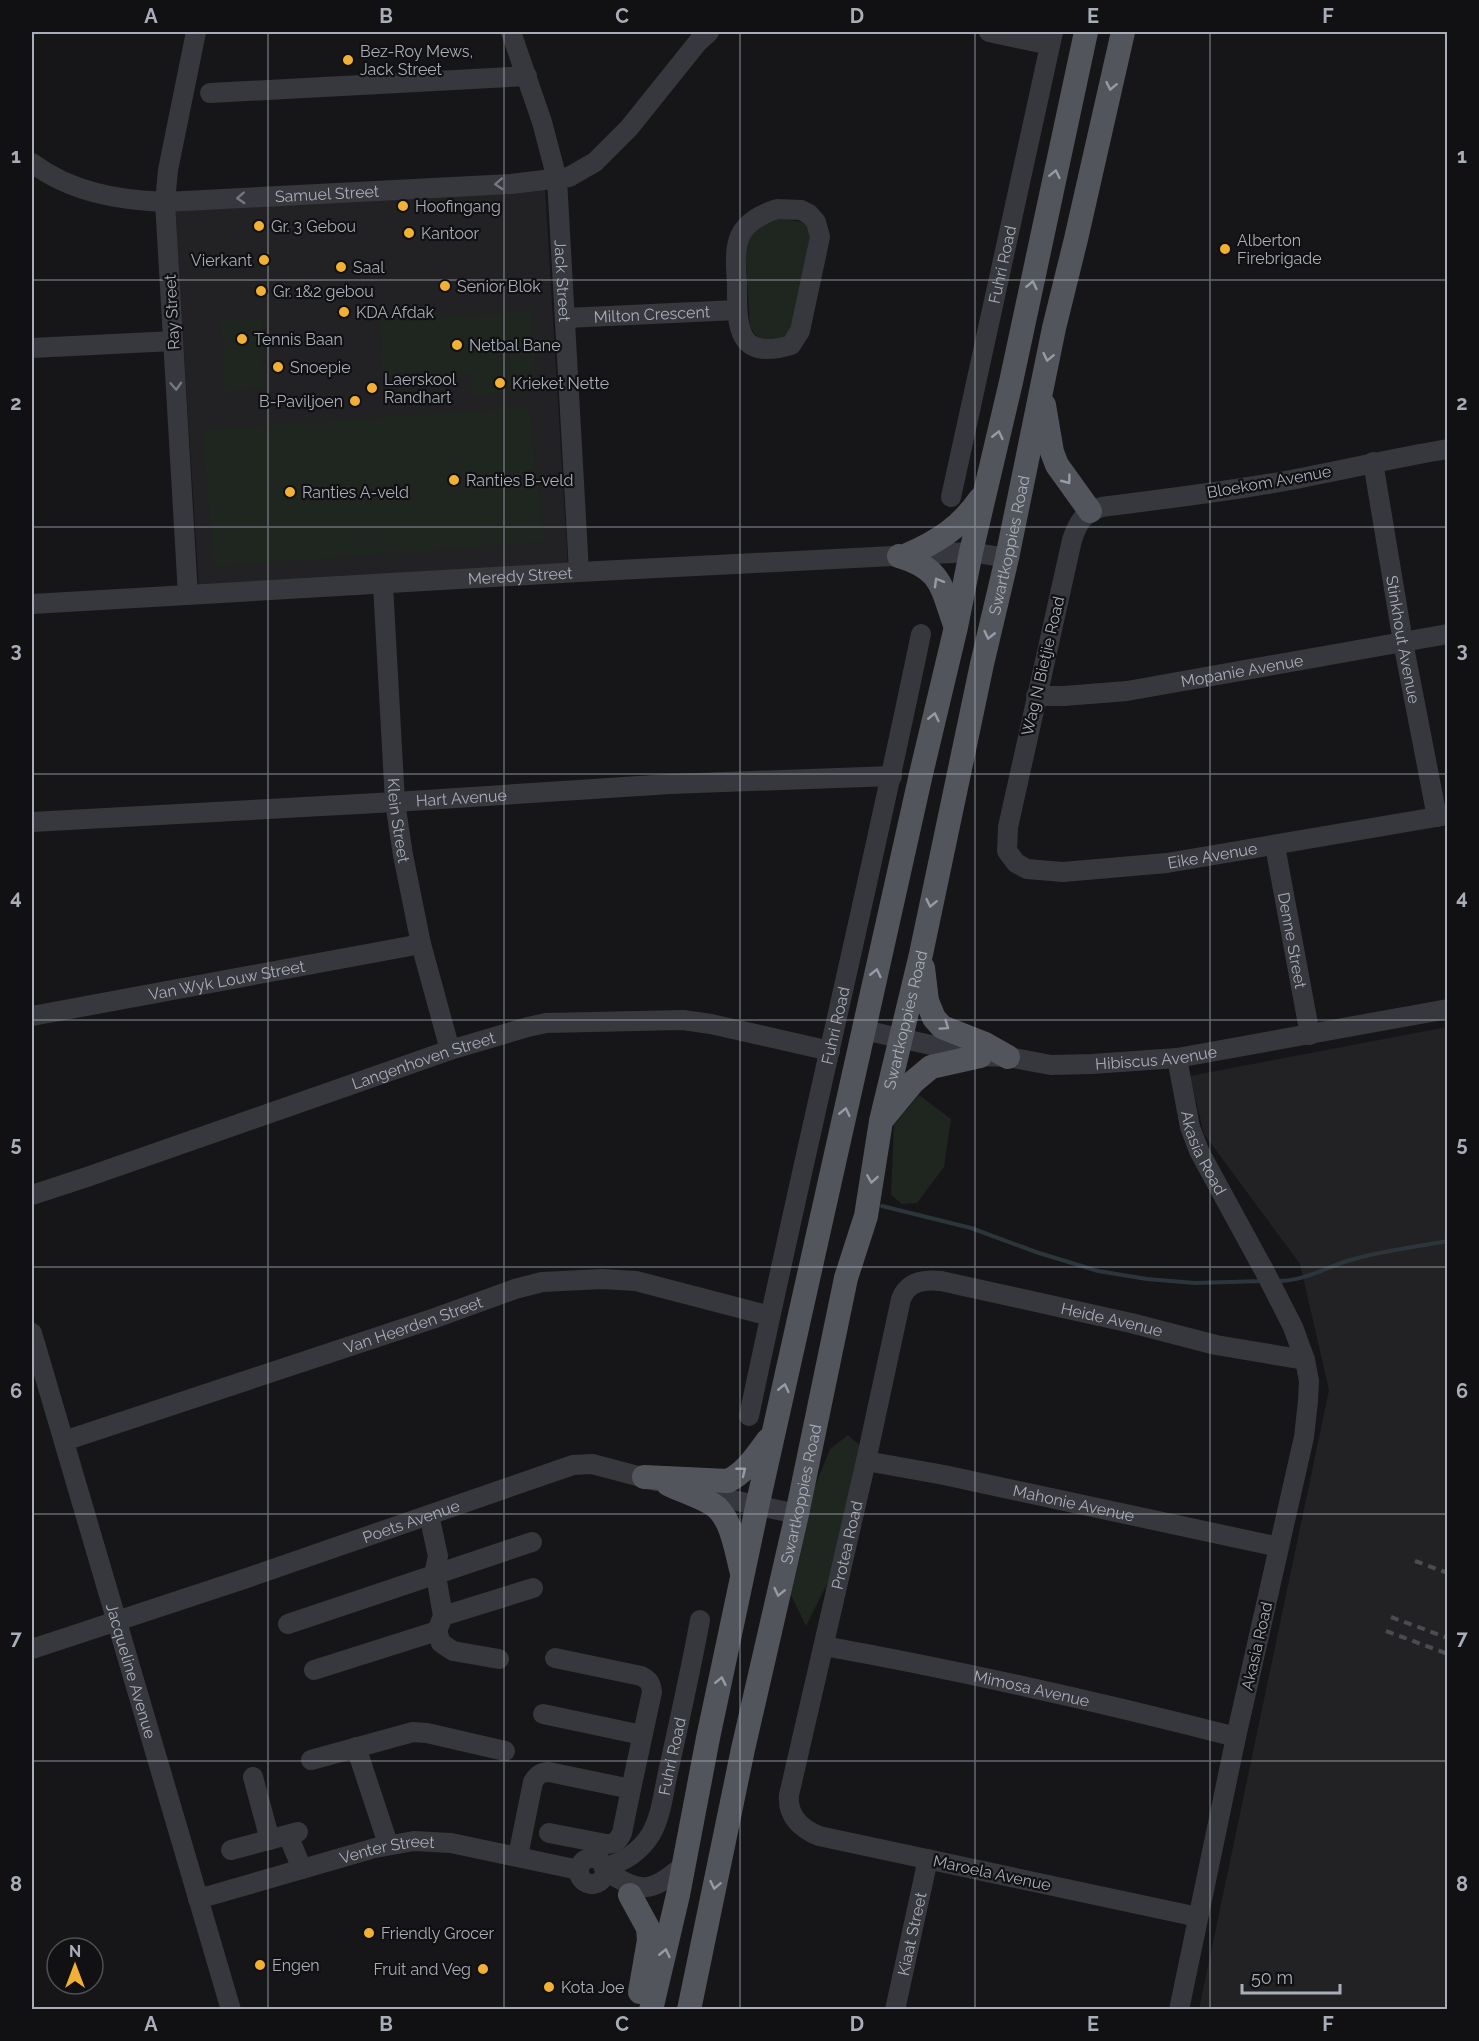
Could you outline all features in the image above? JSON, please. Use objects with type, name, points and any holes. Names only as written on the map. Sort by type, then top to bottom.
[{"type":"main road","points":[[651,2010],[678,1895],[757,1507],[956,627],[970,552],[1011,382],[1086,32]]},
{"type":"main road","name":"Swartkoppies Road","points":[[689,2010],[743,1749],[797,1514],[846,1278],[866,1216],[881,1121],[921,954],[982,664],[1007,558],[1041,385],[1123,32]]},
{"type":"main road","points":[[1041,385],[1052,452],[1064,477],[1090,511]]},
{"type":"main road","points":[[903,555],[929,546],[949,533],[973,509],[985,492]]},
{"type":"main road","points":[[903,555],[922,564],[935,576],[944,592],[956,627]]},
{"type":"main road","points":[[921,954],[927,1001],[934,1018],[942,1026],[985,1044],[1008,1058]]},
{"type":"main road","points":[[881,1121],[925,1071],[939,1064],[980,1056]]},
{"type":"main road","points":[[656,1480],[728,1480],[740,1474],[752,1463],[774,1432]]},
{"type":"main road","points":[[656,1480],[716,1507],[731,1532],[743,1578]]},
{"type":"main road","points":[[678,1895],[704,1864],[722,1792],[730,1769],[743,1749]]},
{"type":"main road","points":[[628,1889],[648,1928],[649,1940],[637,2010]]},
{"type":"street","name":"Ray Street","points":[[188,595],[165,202],[168,170],[196,32]]},
{"type":"street","name":"Jack Street","points":[[512,32],[554,163],[557,179],[579,572]]},
{"type":"street","name":"Samuel Street","points":[[32,163],[69,185],[97,194],[128,200],[165,202],[511,184],[569,177],[595,162],[629,128],[698,42],[709,32]]},
{"type":"street","points":[[989,32],[1052,38]]},
{"type":"street","name":"Fuhri Road","points":[[951,497],[1052,38]]},
{"type":"street","points":[[210,93],[527,76]]},
{"type":"street","points":[[777,209],[801,210],[810,214],[819,229],[820,244],[797,338],[791,345],[759,349],[740,334],[737,310],[737,251],[740,237],[748,225],[757,217],[777,209]]},
{"type":"street","name":"Milton Crescent","points":[[566,318],[737,310]]},
{"type":"street","points":[[32,348],[173,341]]},
{"type":"street","name":"Bloekom Avenue","points":[[1090,511],[1274,483],[1448,449]]},
{"type":"street","name":"Stinkhout Avenue","points":[[1373,462],[1403,642],[1442,816]]},
{"type":"street","name":"Wag N Bietjie Road","points":[[1008,827],[1072,540],[1079,522],[1090,511]]},
{"type":"street","name":"Meredy Street","points":[[32,604],[903,555],[970,552],[1007,558]]},
{"type":"street","name":"Klein Street","points":[[383,585],[395,802],[403,855],[422,944],[450,1050]]},
{"type":"street","name":"Fuhri Road","points":[[749,1416],[798,1186],[892,776],[921,634]]},
{"type":"street","name":"Mopanie Avenue","points":[[1036,696],[1127,691],[1448,634]]},
{"type":"street","name":"Hart Avenue","points":[[32,822],[670,784],[892,776]]},
{"type":"street","name":"Eike Avenue","points":[[1008,827],[1007,851],[1016,863],[1027,869],[1063,872],[1167,863],[1442,816]]},
{"type":"street","name":"Denne Street","points":[[1275,846],[1310,1035]]},
{"type":"street","name":"Van Wyk Louw Street","points":[[32,1016],[422,944]]},
{"type":"street","name":"Hibiscus Avenue","points":[[864,1030],[980,1056],[1051,1065],[1092,1064],[1177,1058],[1448,1009]]},
{"type":"street","name":"Langenhoven Street","points":[[32,1194],[87,1177],[450,1050],[528,1026],[546,1023],[683,1020],[711,1024],[830,1051]]},
{"type":"street","name":"Akasia Road","points":[[1177,1058],[1190,1127],[1199,1151],[1293,1328],[1305,1360],[1309,1381],[1304,1437],[1236,1737],[1179,2010]]},
{"type":"street","name":"Van Heerden Street","points":[[64,1441],[424,1322],[515,1289],[542,1282],[602,1279],[636,1281],[770,1316]]},
{"type":"street","name":"Heide Avenue","points":[[919,1282],[941,1281],[1131,1323],[1216,1346],[1305,1360]]},
{"type":"street","name":"Protea Road","points":[[794,1817],[789,1804],[789,1794],[901,1299],[907,1289],[919,1282]]},
{"type":"street","name":"Jacqueline Avenue","points":[[32,1333],[231,2010]]},
{"type":"street","name":"Mahonie Avenue","points":[[866,1461],[944,1475],[1280,1547]]},
{"type":"street","name":"Poets Avenue","points":[[32,1649],[580,1464],[592,1464],[757,1507],[797,1514]]},
{"type":"street","points":[[424,1517],[438,1556],[435,1572],[441,1643],[453,1651],[499,1659]]},
{"type":"street","points":[[288,1624],[435,1572],[532,1542]]},
{"type":"street","points":[[314,1670],[533,1588]]},
{"type":"street","name":"Fuhri Road","points":[[603,1873],[629,1858],[652,1832],[689,1678],[700,1620]]},
{"type":"street","name":"Mimosa Avenue","points":[[824,1646],[920,1664],[1124,1708],[1236,1737]]},
{"type":"street","points":[[549,1833],[606,1844],[613,1844],[619,1840],[652,1692],[648,1679],[641,1676],[555,1658]]},
{"type":"street","points":[[543,1714],[642,1735]]},
{"type":"street","points":[[311,1760],[406,1733],[420,1732],[505,1751]]},
{"type":"street","points":[[356,1747],[388,1844]]},
{"type":"street","points":[[518,1856],[533,1782],[542,1772],[631,1789]]},
{"type":"street","points":[[253,1777],[302,1869]]},
{"type":"street","name":"Maroela Avenue","points":[[794,1817],[807,1832],[819,1836],[1198,1917]]},
{"type":"street","points":[[231,1850],[286,1836]]},
{"type":"street","name":"Venter Street","points":[[198,1899],[388,1844],[414,1841],[440,1841],[579,1870],[580,1878],[593,1884],[603,1873]]},
{"type":"street","points":[[628,1889],[629,1858]]},
{"type":"street","name":"Kiaat Street","points":[[895,2010],[928,1859]]},
{"type":"street","points":[[628,1889],[646,1888],[659,1884],[683,1866]]},
{"type":"street","points":[[603,1873],[639,1898],[678,1895]]},
{"type":"shaded area","name":"Laerskool Randhart","points":[[545,187],[568,567],[199,590],[175,209]]},
{"type":"shaded area","points":[[778,218],[803,222],[812,232],[791,330],[780,339],[769,341],[758,337],[750,326],[745,247],[750,236],[758,228]]},
{"type":"shaded area","name":"Netbal Bane","points":[[532,312],[535,371],[528,371],[530,392],[472,395],[470,374],[382,378],[380,318]]},
{"type":"shaded area","name":"Tennis Baan","points":[[263,318],[264,389],[225,392],[221,321]]},
{"type":"shaded area","points":[[529,407],[545,542],[214,567],[202,430]]},
{"type":"shaded area","points":[[1447,1027],[1447,2009],[1199,2009],[1329,1390],[1300,1264],[1204,1134],[1190,1076]]},
{"type":"shaded area","points":[[919,1095],[951,1119],[944,1167],[917,1203],[902,1204],[891,1195],[894,1125]]},
{"type":"shaded area","points":[[848,1435],[866,1451],[839,1560],[806,1626],[790,1593],[809,1501],[830,1449]]},
{"type":"waterway","points":[[882,1206],[971,1228],[1039,1253],[1098,1271],[1147,1279],[1195,1283],[1263,1281]]},
{"type":"waterway","points":[[1277,1281],[1304,1277],[1371,1254],[1448,1241]]},
{"type":"railway","points":[[1415,1561],[1448,1573]]},
{"type":"railway","points":[[1391,1617],[1448,1638]]},
{"type":"railway","points":[[1386,1631],[1448,1654]]},
{"type":"place","name":"Bez-Roy Mews, Jack Street","points":[[348,60]]},
{"type":"place","name":"Hoofingang","points":[[403,206]]},
{"type":"place","name":"Gr. 3 Gebou","points":[[259,226]]},
{"type":"place","name":"Kantoor","points":[[409,233]]},
{"type":"place","name":"Alberton Firebrigade","points":[[1225,249]]},
{"type":"place","name":"Vierkant","points":[[264,260]]},
{"type":"place","name":"Saal","points":[[341,267]]},
{"type":"place","name":"Senior Blok","points":[[445,286]]},
{"type":"place","name":"Gr. 1&2 gebou","points":[[261,291]]},
{"type":"place","name":"KDA Afdak","points":[[344,312]]},
{"type":"place","name":"Tennis Baan","points":[[242,339]]},
{"type":"place","name":"Netbal Bane","points":[[457,345]]},
{"type":"place","name":"Snoepie","points":[[278,367]]},
{"type":"place","name":"Krieket Nette","points":[[500,383]]},
{"type":"place","name":"Laerskool Randhart","points":[[372,388]]},
{"type":"place","name":"B-Paviljoen","points":[[355,401]]},
{"type":"place","name":"Ranties B-veld","points":[[454,480]]},
{"type":"place","name":"Ranties A-veld","points":[[290,492]]},
{"type":"place","name":"Friendly Grocer","points":[[369,1933]]},
{"type":"place","name":"Engen","points":[[260,1965]]},
{"type":"place","name":"Fruit and Veg","points":[[483,1969]]},
{"type":"place","name":"Kota Joe","points":[[549,1987]]}]
